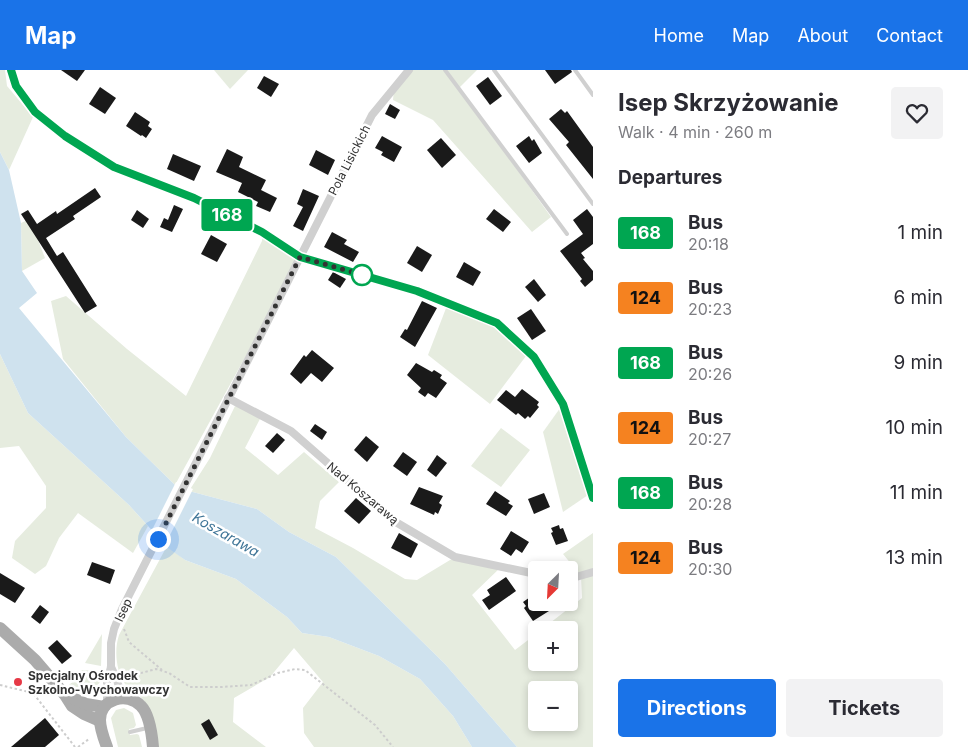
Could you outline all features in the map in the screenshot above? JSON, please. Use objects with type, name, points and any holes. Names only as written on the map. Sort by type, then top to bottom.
[{"type":"main road","points":[[0,628],[35,660],[72,706],[100,721]]},
{"type":"main road","points":[[65,695],[82,703],[106,705]]},
{"type":"main road","points":[[107,747],[100,721],[106,705],[115,699],[122,698],[133,700],[141,706],[146,714],[153,747]]},
{"type":"street","points":[[11,70],[16,86],[35,112],[65,136],[114,167],[194,198],[262,232],[300,257],[417,291],[497,323],[534,357],[563,404],[593,498]]},
{"type":"street","name":"Pola Lisickich","points":[[300,257],[372,115],[409,70]]},
{"type":"street","points":[[228,398],[300,257]]},
{"type":"street","name":"Isep","points":[[106,705],[107,682],[111,668],[111,644],[116,624],[228,398]]},
{"type":"street","name":"Nad Koszarawą","points":[[228,398],[291,431],[394,521],[455,557],[528,572]]},
{"type":"street","points":[[578,576],[593,572]]},
{"type":"street","name":"Isep","points":[[111,668],[117,680],[122,698]]},
{"type":"lane","points":[[445,70],[567,234]]},
{"type":"lane","points":[[494,70],[593,204]]},
{"type":"lane","points":[[575,70],[593,95]]},
{"type":"lane","points":[[130,732],[149,727]]},
{"type":"path","points":[[124,626],[129,642],[162,670],[190,687],[251,685],[286,671],[305,670],[375,724],[393,747]]},
{"type":"path","points":[[120,679],[148,670],[162,670]]},
{"type":"path","points":[[0,685],[33,693],[76,747],[89,739]]},
{"type":"shaded area","points":[[0,70],[5,70],[7,86],[33,117],[9,170],[0,152]]},
{"type":"shaded area","points":[[214,70],[248,70],[230,89]]},
{"type":"shaded area","points":[[409,70],[477,70],[459,88],[551,217],[532,232],[433,120],[393,100],[394,89]]},
{"type":"shaded area","points":[[30,219],[45,258],[22,271],[21,223]]},
{"type":"shaded area","points":[[263,232],[300,257],[175,485],[126,437],[63,359],[51,301],[66,296],[127,349],[186,396],[262,241]]},
{"type":"shaded area","points":[[448,303],[497,323],[529,352],[490,404],[428,355]]},
{"type":"shaded area","points":[[0,354],[28,413],[129,505],[148,526],[133,553],[78,513],[59,538],[46,566],[35,574],[12,558],[15,541],[46,508],[46,486],[19,446],[0,448]]},
{"type":"shaded area","points":[[563,404],[591,493],[563,512],[543,432]]},
{"type":"shaded area","points":[[235,406],[262,415],[245,448],[278,475],[304,452],[339,482],[320,501],[315,528],[405,579],[417,580],[455,557],[501,567],[472,595],[515,650],[528,640],[528,671],[578,671],[578,621],[553,621],[565,611],[578,611],[578,601],[582,598],[578,561],[569,561],[563,554],[593,533],[593,747],[517,747],[445,664],[336,557],[289,532],[257,509],[189,491],[210,458]]},
{"type":"shaded area","points":[[501,428],[530,450],[501,487],[471,466]]},
{"type":"shaded area","points":[[167,546],[185,560],[236,579],[287,617],[302,633],[329,637],[379,656],[420,679],[453,716],[472,747],[314,747],[304,733],[303,708],[323,682],[294,648],[270,677],[234,698],[233,722],[266,747],[158,747],[145,702],[122,679],[118,667],[117,647],[119,635]]},
{"type":"shaded area","points":[[102,634],[101,666],[85,663]]},
{"type":"shaded area","points":[[82,670],[101,671],[101,681],[88,696],[69,685],[78,677]]},
{"type":"shaded area","points":[[124,708],[133,713],[136,725],[134,728],[129,729],[130,735],[139,735],[142,747],[118,747],[111,718],[116,710]]},
{"type":"water","name":"Koszarawa","points":[[0,152],[9,170],[21,223],[22,271],[37,293],[19,308],[126,437],[175,485],[189,491],[257,509],[289,532],[336,557],[445,664],[517,747],[472,747],[453,716],[420,679],[379,656],[329,637],[302,633],[287,617],[236,579],[185,560],[168,548],[129,505],[28,413],[0,354]]},
{"type":"pier","points":[[176,482],[193,489],[164,547],[151,532]]},
{"type":"building","points":[[61,70],[85,70],[77,81]]},
{"type":"building","points":[[545,70],[571,70],[572,72],[555,84]]},
{"type":"building","points":[[264,76],[279,84],[271,97],[257,88]]},
{"type":"building","points":[[488,77],[502,96],[490,105],[476,86]]},
{"type":"building","points":[[100,87],[116,98],[105,114],[89,104]]},
{"type":"building","points":[[390,104],[400,110],[395,119],[385,114]]},
{"type":"building","points":[[561,109],[565,113],[567,111],[593,147],[593,179],[566,145],[569,142],[549,119]]},
{"type":"building","points":[[135,112],[150,122],[148,126],[152,129],[146,138],[126,126]]},
{"type":"building","points":[[382,136],[402,147],[394,162],[381,155],[383,152],[375,148]]},
{"type":"building","points":[[529,136],[532,141],[534,139],[542,153],[529,163],[516,146]]},
{"type":"building","points":[[441,138],[456,155],[442,168],[427,150]]},
{"type":"building","points":[[227,149],[243,157],[239,167],[266,180],[261,190],[277,198],[270,212],[256,206],[258,202],[238,192],[242,183],[216,172]]},
{"type":"building","points":[[316,150],[335,160],[328,175],[309,165]]},
{"type":"building","points":[[173,154],[201,166],[194,181],[167,169]]},
{"type":"building","points":[[95,188],[101,197],[73,216],[75,219],[46,238],[57,256],[63,252],[97,306],[85,313],[21,214],[28,210],[37,224],[56,211],[57,214]]},
{"type":"building","points":[[303,189],[319,196],[303,231],[293,226],[303,207],[297,204]]},
{"type":"building","points":[[174,205],[183,209],[172,232],[160,227],[164,218],[168,220]]},
{"type":"building","points":[[494,209],[511,222],[503,232],[486,219]]},
{"type":"building","points":[[587,209],[593,217],[593,244],[581,253],[585,258],[583,259],[593,271],[593,280],[585,287],[580,281],[582,279],[560,251],[583,234],[573,220]]},
{"type":"building","points":[[137,210],[149,219],[143,228],[131,220]]},
{"type":"building","points":[[332,232],[347,240],[344,244],[359,252],[353,262],[324,247]]},
{"type":"building","points":[[211,235],[227,244],[217,262],[201,254]]},
{"type":"building","points":[[417,246],[432,255],[422,272],[407,263]]},
{"type":"building","points":[[464,262],[481,272],[473,286],[456,277]]},
{"type":"building","points":[[333,272],[346,279],[340,288],[328,280]]},
{"type":"building","points":[[534,279],[546,295],[538,302],[525,287]]},
{"type":"building","points":[[422,301],[437,308],[415,347],[400,337],[405,329],[407,330]]},
{"type":"building","points":[[531,309],[546,331],[532,340],[517,318]]},
{"type":"building","points":[[312,350],[334,368],[322,382],[311,373],[301,384],[290,374],[304,355],[306,357]]},
{"type":"building","points":[[416,363],[442,375],[440,378],[447,383],[436,398],[428,393],[425,397],[418,392],[421,388],[407,375]]},
{"type":"building","points":[[522,389],[539,402],[537,405],[539,407],[530,418],[528,416],[525,419],[518,413],[516,415],[497,400],[506,390],[515,397]]},
{"type":"building","points":[[315,424],[327,432],[322,440],[310,431]]},
{"type":"building","points":[[277,433],[285,440],[273,453],[265,446]]},
{"type":"building","points":[[366,436],[379,447],[367,462],[354,450]]},
{"type":"building","points":[[403,452],[417,462],[407,476],[393,466]]},
{"type":"building","points":[[437,455],[447,463],[436,477],[427,470]]},
{"type":"building","points":[[419,487],[443,496],[439,503],[442,505],[438,514],[435,512],[434,515],[410,504]]},
{"type":"building","points":[[495,491],[510,501],[508,503],[513,506],[506,516],[486,504]]},
{"type":"building","points":[[544,493],[550,507],[534,514],[528,499]]},
{"type":"building","points":[[356,498],[371,511],[359,524],[344,511]]},
{"type":"building","points":[[559,525],[560,529],[563,528],[568,541],[556,545],[551,528]]},
{"type":"building","points":[[511,531],[529,542],[522,553],[516,549],[511,556],[500,549]]},
{"type":"building","points":[[399,533],[418,544],[411,558],[391,548]]},
{"type":"building","points":[[92,562],[115,570],[110,584],[87,575]]},
{"type":"building","points":[[0,573],[25,588],[15,603],[0,594]]},
{"type":"building","points":[[506,577],[516,591],[489,610],[482,600],[490,595],[487,590]]},
{"type":"building","points":[[528,599],[528,611],[549,611],[533,621],[524,608],[526,606],[523,602]]},
{"type":"building","points":[[40,605],[49,612],[40,624],[31,617]]},
{"type":"building","points":[[57,640],[72,656],[62,664],[48,648]]},
{"type":"building","points":[[45,718],[59,735],[45,747],[11,747]]},
{"type":"building","points":[[209,719],[218,735],[210,740],[201,724]]},
{"type":"bus line","name":"168","points":[[11,70],[16,86],[35,112],[65,136],[114,167],[194,198],[262,232],[300,257],[417,291],[497,323],[534,357],[563,404],[593,498]]},
{"type":"place","name":"Specjalny Ośrodek Szkolno-Wychowawczy","points":[[18,682]]},
{"type":"route","points":[[158,539],[300,257],[369,277],[362,275]]}]
